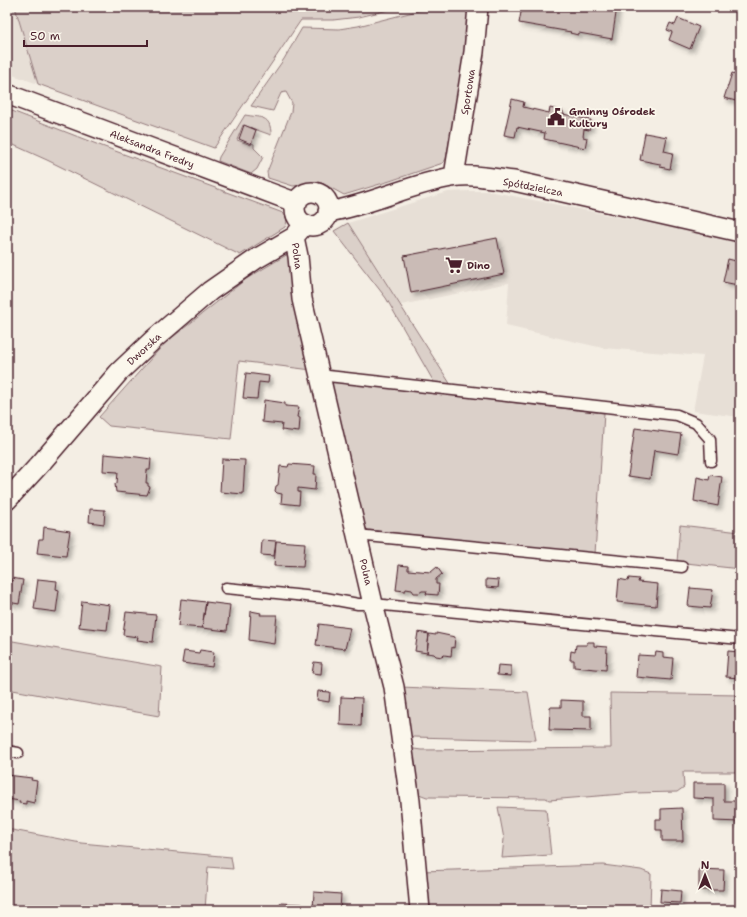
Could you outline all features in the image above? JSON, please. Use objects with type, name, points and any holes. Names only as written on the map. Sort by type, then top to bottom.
[{"type":"street","name":"Sportowa","points":[[454,176],[474,52],[478,7]]},
{"type":"street","name":"Aleksandra Fredry","points":[[7,94],[296,203]]},
{"type":"street","name":"Spółdzielcza","points":[[328,212],[347,209],[427,183],[454,176],[476,177],[514,182],[740,232]]},
{"type":"street","points":[[296,203],[305,194],[316,193],[324,198],[327,203],[328,212]]},
{"type":"street","name":"Polna","points":[[296,203],[295,211],[300,221],[298,256],[302,299],[373,604],[394,687],[410,801],[420,910]]},
{"type":"street","name":"Dworska","points":[[7,500],[41,463],[119,372],[154,339],[210,291],[299,231],[321,223],[325,219],[328,212]]},
{"type":"lane","points":[[319,375],[677,415],[696,423],[710,438],[711,461]]},
{"type":"lane","points":[[357,535],[682,567]]},
{"type":"lane","points":[[226,588],[325,598],[358,604],[373,604],[740,639]]},
{"type":"lane","points":[[7,751],[18,753]]},
{"type":"shaded area","points":[[7,7],[15,7],[38,84],[7,73]]},
{"type":"shaded area","points":[[15,7],[401,7],[359,17],[333,20],[301,20],[214,148],[38,84]]},
{"type":"shaded area","points":[[433,7],[470,7],[468,44],[446,159],[443,163],[344,195],[322,183],[293,186],[268,178],[267,172],[291,112],[292,103],[286,92],[281,93],[273,111],[251,106],[284,59],[302,28],[339,29],[358,26]]},
{"type":"shaded area","points":[[7,109],[99,145],[283,213],[287,223],[285,227],[240,255],[47,160],[7,142]]},
{"type":"shaded area","points":[[245,115],[264,119],[267,121],[271,129],[271,135],[243,125],[237,140],[251,145],[252,143],[254,144],[254,148],[263,157],[257,169],[251,174],[218,161]]},
{"type":"shaded area","points":[[488,191],[740,241],[740,417],[693,411],[703,356],[603,348],[506,326],[509,283],[401,305],[348,223],[448,192]]},
{"type":"shaded area","points":[[348,223],[451,385],[435,384],[386,298],[334,231]]},
{"type":"shaded area","points":[[288,254],[312,370],[239,361],[231,439],[109,426],[99,417],[164,344],[246,279]]},
{"type":"shaded area","points":[[327,381],[604,413],[595,554],[368,530],[359,521]]},
{"type":"shaded area","points":[[680,525],[740,532],[740,569],[677,562]]},
{"type":"shaded area","points":[[7,640],[162,667],[159,716],[7,689]]},
{"type":"shaded area","points":[[400,687],[528,692],[536,740],[413,737],[406,730]]},
{"type":"shaded area","points":[[610,693],[740,695],[740,772],[683,772],[684,787],[677,792],[634,793],[549,800],[546,798],[427,797],[419,794],[408,748],[421,750],[611,748]]},
{"type":"shaded area","points":[[498,807],[546,809],[551,855],[502,858],[504,839]]},
{"type":"shaded area","points":[[7,829],[81,843],[231,857],[233,869],[208,867],[205,910],[7,910]]},
{"type":"shaded area","points":[[603,865],[641,870],[651,874],[650,910],[424,910],[422,871]]},
{"type":"building","points":[[522,7],[617,7],[612,39],[579,33],[578,35],[570,33],[571,32],[519,23]]},
{"type":"building","points":[[678,18],[699,27],[690,49],[669,40],[672,32],[667,30],[670,23],[675,25]]},
{"type":"building","points":[[732,73],[740,75],[740,102],[724,98]]},
{"type":"building","points":[[512,99],[524,102],[523,107],[549,113],[550,108],[563,111],[563,114],[591,120],[589,130],[584,129],[583,137],[587,138],[585,148],[544,139],[545,133],[517,127],[515,137],[504,135]]},
{"type":"building","points":[[244,125],[256,130],[251,144],[239,139]]},
{"type":"building","points":[[645,133],[667,137],[664,151],[673,153],[670,169],[660,167],[660,164],[640,160]]},
{"type":"building","name":"Dino","points":[[497,238],[504,274],[411,293],[404,256]]},
{"type":"building","points":[[728,259],[740,262],[740,277],[738,285],[723,282]]},
{"type":"building","points":[[246,373],[269,376],[268,383],[259,382],[257,399],[243,398]]},
{"type":"building","points":[[264,400],[285,403],[285,406],[299,407],[297,417],[300,418],[299,432],[281,430],[282,424],[262,422]]},
{"type":"building","points":[[635,428],[681,434],[678,454],[654,450],[650,479],[628,476]]},
{"type":"building","points":[[104,454],[151,459],[150,470],[147,470],[146,483],[148,483],[148,486],[150,487],[147,495],[116,492],[115,484],[117,483],[118,472],[103,471]]},
{"type":"building","points":[[222,459],[245,460],[243,494],[220,492]]},
{"type":"building","points":[[289,464],[315,466],[315,490],[298,488],[298,492],[300,492],[299,505],[281,503],[282,494],[275,491],[276,486],[278,485],[280,466],[288,467]]},
{"type":"building","points":[[710,475],[722,477],[718,506],[694,501],[697,477],[709,480]]},
{"type":"building","points":[[90,509],[105,510],[104,524],[89,522]]},
{"type":"building","points":[[44,527],[70,531],[66,556],[37,553],[39,539],[43,539]]},
{"type":"building","points":[[262,540],[276,541],[274,556],[261,555]]},
{"type":"building","points":[[276,541],[305,543],[303,567],[274,566]]},
{"type":"building","points":[[399,565],[408,566],[408,570],[431,572],[437,567],[442,574],[436,579],[436,584],[439,584],[438,595],[426,594],[427,591],[414,593],[412,590],[406,589],[405,591],[396,590]]},
{"type":"building","points":[[12,578],[23,580],[19,604],[8,602]]},
{"type":"building","points":[[629,578],[639,579],[638,582],[658,584],[656,606],[617,602],[619,579],[628,581]]},
{"type":"building","points":[[38,579],[57,581],[56,589],[59,590],[56,612],[34,609]]},
{"type":"building","points":[[486,579],[499,580],[498,588],[486,587]]},
{"type":"building","points":[[690,588],[713,590],[710,608],[688,606]]},
{"type":"building","points":[[181,599],[206,602],[202,628],[178,626]]},
{"type":"building","points":[[82,601],[110,605],[107,630],[79,627]]},
{"type":"building","points":[[206,602],[230,605],[227,631],[202,628]]},
{"type":"building","points":[[251,611],[261,613],[260,615],[277,615],[274,644],[249,640]]},
{"type":"building","points":[[126,612],[156,615],[153,642],[137,640],[138,637],[123,635]]},
{"type":"building","points":[[319,624],[350,628],[345,649],[316,645]]},
{"type":"building","points":[[418,632],[429,634],[427,653],[415,651]]},
{"type":"building","points":[[436,633],[455,637],[454,648],[452,647],[451,656],[444,655],[442,657],[427,653],[429,634],[436,635]]},
{"type":"building","points":[[587,642],[594,642],[594,646],[607,647],[606,670],[574,667],[574,660],[570,660],[571,651],[575,652],[576,645],[587,645]]},
{"type":"building","points":[[200,650],[214,652],[212,667],[182,663],[184,651],[199,653]]},
{"type":"building","points":[[728,651],[740,652],[740,678],[726,677]]},
{"type":"building","points":[[656,652],[663,653],[663,657],[673,658],[671,680],[636,677],[638,655],[655,656]]},
{"type":"building","points":[[314,662],[322,663],[321,674],[312,673]]},
{"type":"building","points":[[498,665],[511,666],[511,676],[497,675]]},
{"type":"building","points":[[318,691],[330,692],[329,702],[317,700]]},
{"type":"building","points":[[341,697],[362,698],[361,726],[340,725]]},
{"type":"building","points":[[561,700],[583,701],[583,716],[591,716],[591,731],[549,730],[550,707],[561,707]]},
{"type":"building","points":[[7,775],[32,778],[31,780],[37,781],[34,803],[26,801],[26,804],[19,803],[20,801],[7,799]]},
{"type":"building","points":[[693,783],[724,783],[724,801],[740,801],[740,822],[714,821],[714,799],[693,798]]},
{"type":"building","points":[[682,808],[683,841],[662,841],[662,830],[656,830],[656,819],[661,819],[661,809]]},
{"type":"building","points":[[699,869],[724,870],[723,890],[699,890]]},
{"type":"building","points":[[661,889],[681,891],[680,903],[660,902]]},
{"type":"building","points":[[314,892],[341,894],[340,910],[313,910]]},
{"type":"building","points":[[280,903],[302,904],[302,910],[279,910]]},
{"type":"place","name":"Gminny Ośrodek Kultury","points":[[556,117]]},
{"type":"place","name":"Dino","points":[[454,265]]}]
